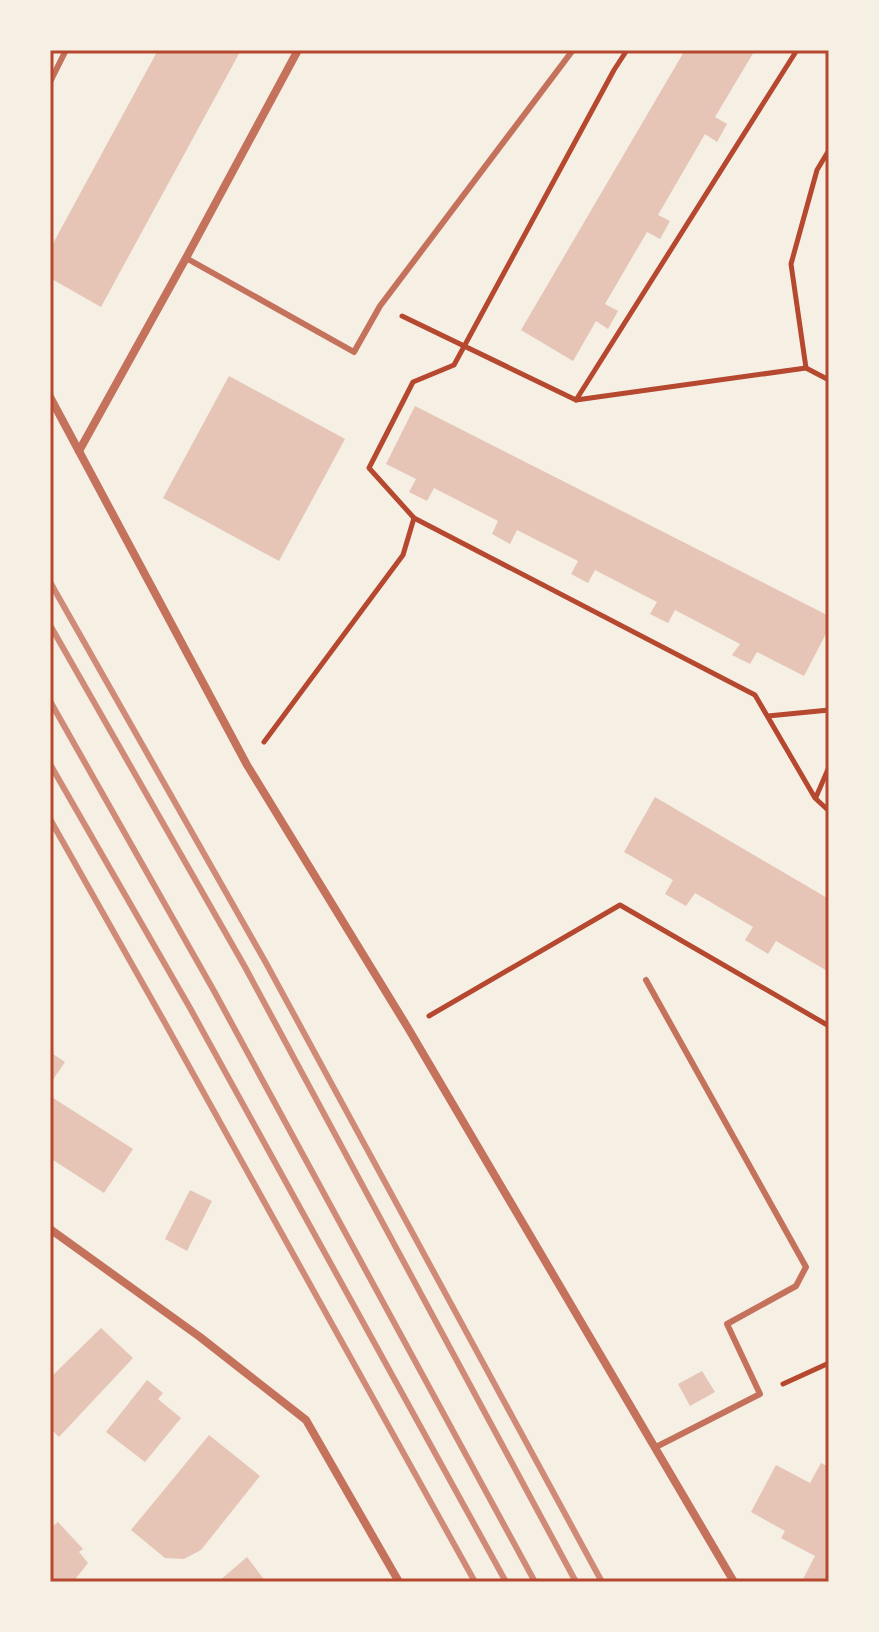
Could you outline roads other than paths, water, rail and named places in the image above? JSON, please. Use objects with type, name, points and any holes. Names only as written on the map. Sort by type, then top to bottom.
[{"type":"street","points":[[79,451],[298,50]]},
{"type":"street","points":[[50,397],[247,765],[408,1028],[734,1582]]},
{"type":"street","points":[[50,1229],[200,1337],[306,1420],[399,1582]]},
{"type":"lane","points":[[50,82],[66,50]]},
{"type":"lane","points":[[186,258],[354,352],[380,306],[573,50]]},
{"type":"lane","points":[[646,980],[806,1267],[796,1286],[727,1324],[760,1394],[656,1447]]},
{"type":"railway","points":[[50,582],[266,963],[602,1582]]},
{"type":"railway","points":[[50,625],[245,967],[576,1582]]},
{"type":"railway","points":[[50,701],[214,991],[535,1582]]},
{"type":"railway","points":[[50,764],[190,1008],[506,1582]]},
{"type":"railway","points":[[50,819],[475,1582]]}]
